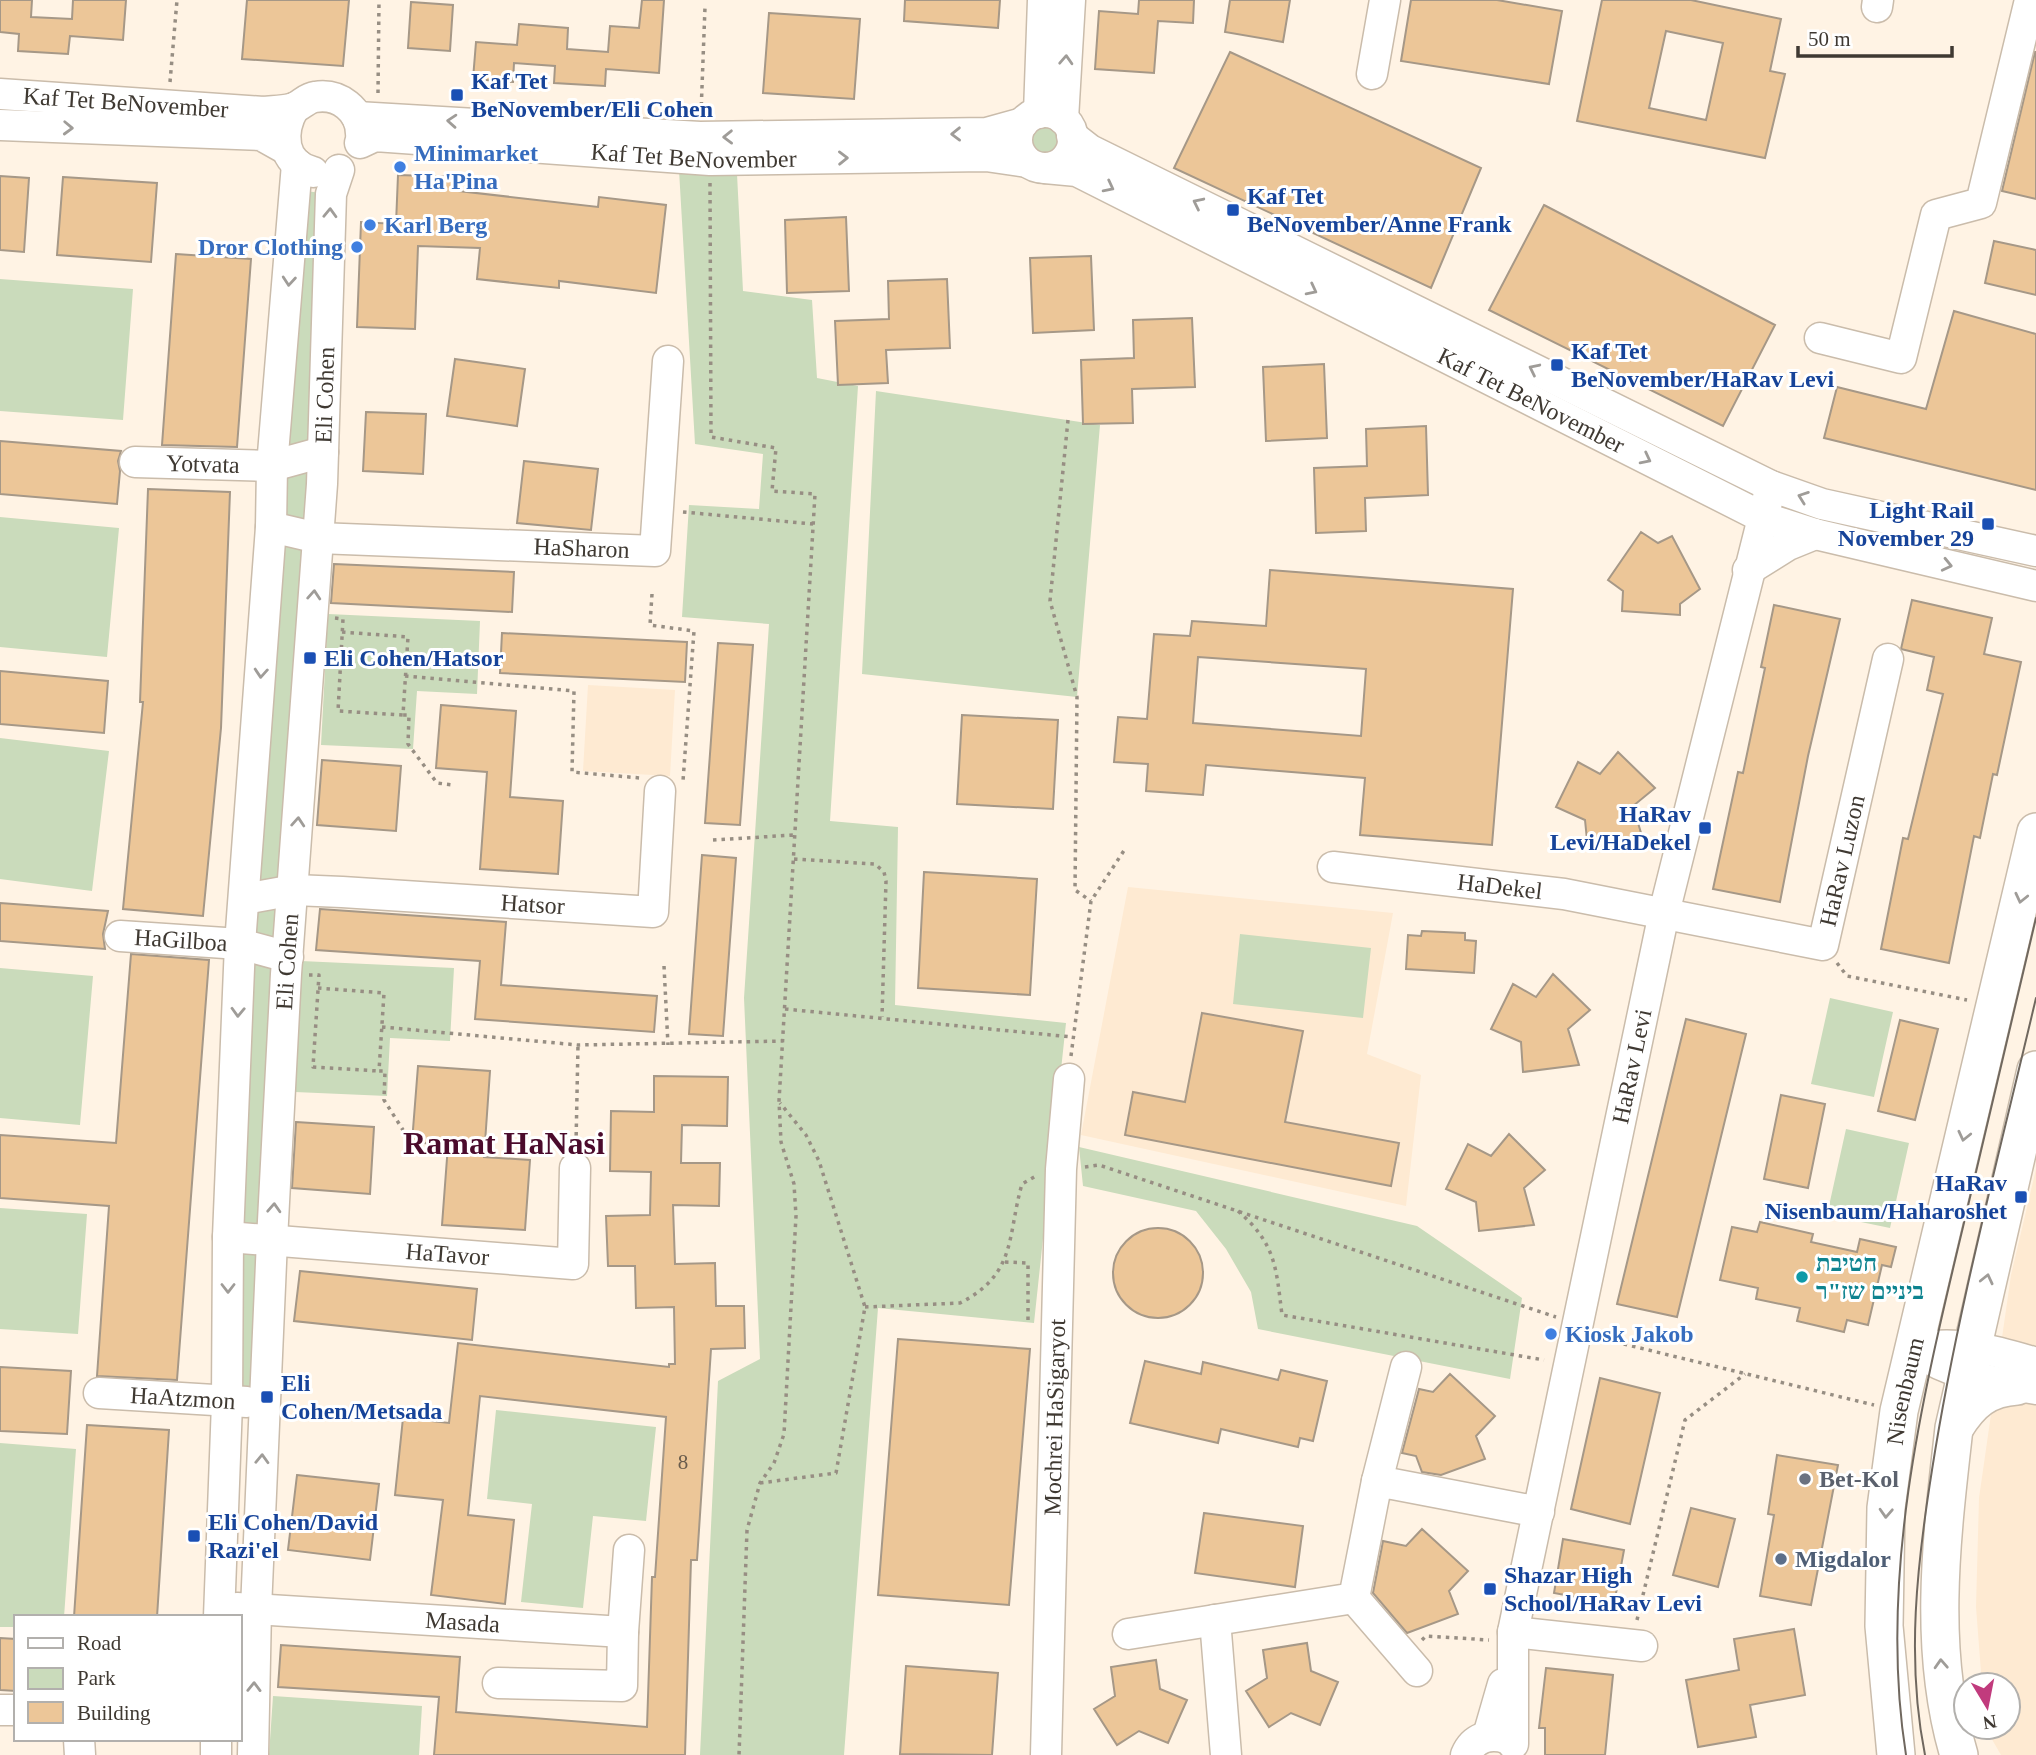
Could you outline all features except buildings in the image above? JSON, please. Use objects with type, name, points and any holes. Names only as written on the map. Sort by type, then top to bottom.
[{"type":"main road","name":"Nisenbaum","points":[[1896,1755],[1884,1626],[1886,1508],[1899,1411],[2036,832]]},
{"type":"main road","points":[[1958,1755],[1942,1678],[1940,1627],[1942,1555],[1954,1427],[2036,1070]]},
{"type":"main road","points":[[1954,1427],[1983,1394],[2030,1379]]},
{"type":"street","points":[[1043,0],[1049,123],[1067,157],[1060,163],[1036,165],[1017,145],[1049,123],[1070,0]]},
{"type":"street","points":[[1372,74],[1385,0]]},
{"type":"street","points":[[1820,338],[1901,358],[1936,215],[1982,203],[2030,0]]},
{"type":"street","name":"Kaf Tet BeNovember","points":[[0,94],[263,113],[294,108]]},
{"type":"street","points":[[329,97],[342,101],[365,125],[355,155],[339,170],[324,174],[291,157],[283,136],[285,122],[294,108],[307,99],[329,97]]},
{"type":"street","name":"Kaf Tet BeNovember","points":[[365,125],[700,137],[987,133],[1049,123],[1090,150],[1771,486],[1822,504],[2036,551]]},
{"type":"street","name":"Kaf Tet BeNovember","points":[[0,125],[261,135],[291,157]]},
{"type":"street","name":"Kaf Tet BeNovember","points":[[365,125],[375,136],[710,160],[986,156],[1077,171],[1762,517],[1815,534],[2036,586]]},
{"type":"street","name":"Eli Cohen","points":[[219,1612],[227,1403],[228,1237],[240,944],[270,542],[272,466],[291,157]]},
{"type":"street","name":"Eli Cohen","points":[[253,1755],[256,1609],[272,1240],[289,944],[322,484],[331,194],[339,170]]},
{"type":"street","name":"HaSharon","points":[[270,542],[318,538],[655,551],[668,361]]},
{"type":"street","name":"Yotvata","points":[[135,462],[272,466],[323,452]]},
{"type":"street","name":"Yotvata","points":[[272,466],[322,484]]},
{"type":"street","name":"HaRav Levi","points":[[1497,1747],[1512,1642],[1664,913],[1771,486]]},
{"type":"street","points":[[1748,570],[1788,545],[1815,534]]},
{"type":"street","name":"HaRav Luzon","points":[[1664,913],[1823,945],[1888,659]]},
{"type":"street","name":"Hatsor","points":[[246,886],[653,912],[661,783]]},
{"type":"street","name":"HaDekel","points":[[1333,867],[1564,894],[1664,913]]},
{"type":"street","name":"HaGilboa","points":[[120,936],[240,944],[289,944]]},
{"type":"street","name":"Mochrei HaSigaryot","points":[[1046,1755],[1061,1169],[1069,1079]]},
{"type":"street","name":"HaTavor","points":[[228,1237],[573,1264],[575,1168]]},
{"type":"street","points":[[1913,1349],[1933,1363],[1969,1360],[2030,1379]]},
{"type":"street","points":[[1354,1598],[1377,1481],[1406,1367]]},
{"type":"street","name":"HaAtzmon","points":[[99,1393],[227,1403],[265,1401]]},
{"type":"street","points":[[1377,1481],[1539,1512]]},
{"type":"street","points":[[498,1683],[622,1686],[629,1550]]},
{"type":"street","points":[[1128,1634],[1354,1598]]},
{"type":"street","points":[[1354,1598],[1410,1663]]},
{"type":"street","name":"Masada","points":[[219,1612],[256,1609],[623,1632]]},
{"type":"street","points":[[1215,1620],[1226,1755]]},
{"type":"street","points":[[1512,1642],[1636,1645]]},
{"type":"path","points":[[167,106],[177,0]]},
{"type":"path","points":[[365,125],[379,0]]},
{"type":"path","points":[[701,114],[705,7]]},
{"type":"path","points":[[710,160],[711,437],[776,448],[772,491],[815,494],[779,1101],[781,1142],[791,1173],[796,1216],[784,1434],[774,1463],[760,1483],[747,1530],[739,1755]]},
{"type":"path","points":[[1068,420],[1050,601],[1077,697],[1075,890],[1091,901]]},
{"type":"path","points":[[658,510],[813,524]]},
{"type":"path","points":[[405,676],[574,691],[572,772],[661,783],[685,781],[694,631],[650,625],[652,594]]},
{"type":"path","points":[[343,619],[338,711],[409,715],[408,744],[438,783],[453,785]]},
{"type":"path","points":[[342,632],[408,637],[403,715]]},
{"type":"path","points":[[713,840],[794,835]]},
{"type":"path","points":[[1069,1079],[1072,1037],[1091,901],[1125,849]]},
{"type":"path","points":[[794,859],[875,864],[884,872],[886,881],[881,1017]]},
{"type":"path","points":[[664,966],[668,1045]]},
{"type":"path","points":[[319,975],[313,1067],[385,1071],[384,1100],[403,1130]]},
{"type":"path","points":[[1847,976],[1996,1006]]},
{"type":"path","points":[[318,988],[384,993],[379,1071]]},
{"type":"path","points":[[785,1009],[1072,1037]]},
{"type":"path","points":[[382,1027],[578,1045],[783,1041]]},
{"type":"path","points":[[575,1168],[578,1045]]},
{"type":"path","points":[[760,1483],[836,1473],[864,1307],[819,1161],[806,1135],[779,1101]]},
{"type":"path","points":[[864,1307],[960,1303],[990,1282],[1006,1262],[1023,1184],[1040,1174],[1099,1165],[1236,1209],[1577,1329],[1745,1374],[1899,1411]]},
{"type":"path","points":[[1236,1209],[1260,1231],[1274,1261],[1282,1315],[1570,1364]]},
{"type":"path","points":[[1006,1262],[1028,1263],[1028,1322]]},
{"type":"path","points":[[1636,1645],[1685,1420],[1745,1374]]},
{"type":"path","points":[[1410,1663],[1426,1636],[1512,1642]]},
{"type":"shaded area","points":[[588,685],[675,690],[670,776],[583,771]]},
{"type":"shaded area","points":[[1128,887],[1393,913],[1367,1054],[1421,1075],[1406,1206],[1081,1135]]},
{"type":"shaded area","points":[[2036,1169],[2036,1755],[2001,1755],[1993,1741],[2022,1741],[2022,1671],[1981,1671],[1976,1607],[1979,1498],[2011,1275]]},
{"type":"green space","points":[[1043,122],[1056,127],[1061,140],[1056,153],[1043,158],[1030,153],[1025,140],[1030,127]]},
{"type":"green space","points":[[679,170],[737,174],[743,291],[812,300],[817,378],[858,386],[830,821],[898,827],[895,1005],[1066,1023],[1034,1323],[878,1308],[844,1755],[700,1755],[718,1381],[760,1359],[744,998],[769,624],[682,617],[689,505],[759,509],[763,454],[695,444]]},
{"type":"green space","points":[[296,190],[331,194],[265,1401],[227,1403]]},
{"type":"green space","points":[[0,279],[133,289],[123,420],[0,411]]},
{"type":"green space","points":[[876,391],[1100,425],[1077,697],[862,674]]},
{"type":"green space","points":[[0,517],[119,528],[107,657],[0,647]]},
{"type":"green space","points":[[328,614],[480,621],[477,694],[417,691],[413,749],[321,745]]},
{"type":"green space","points":[[0,738],[109,751],[92,891],[0,879]]},
{"type":"green space","points":[[1240,934],[1371,948],[1363,1018],[1233,1004]]},
{"type":"green space","points":[[301,961],[454,968],[450,1041],[390,1038],[387,1096],[295,1092]]},
{"type":"green space","points":[[0,968],[93,976],[80,1125],[0,1118]]},
{"type":"green space","points":[[1830,998],[1893,1012],[1874,1097],[1811,1084]]},
{"type":"green space","points":[[1846,1129],[1909,1143],[1890,1228],[1827,1215]]},
{"type":"green space","points":[[1079,1147],[1417,1226],[1522,1298],[1510,1379],[1258,1329],[1251,1292],[1226,1249],[1196,1211],[1083,1186]]},
{"type":"green space","points":[[0,1208],[87,1214],[78,1334],[0,1329]]},
{"type":"green space","points":[[496,1410],[656,1427],[646,1521],[593,1516],[583,1608],[521,1602],[532,1504],[487,1499]]},
{"type":"green space","points":[[0,1443],[76,1449],[64,1615],[14,1615],[14,1627],[0,1627]]},
{"type":"green space","points":[[273,1696],[422,1706],[419,1755],[269,1755]]},
{"type":"tram line","points":[[1906,1755],[1899,1689],[1897,1622],[1909,1489],[1933,1357],[2036,918]]},
{"type":"tram line","points":[[1925,1755],[1919,1719],[1915,1648],[1918,1576],[1927,1505],[1942,1411],[1966,1292],[2036,998]]},
{"type":"place","name":"Kaf Tet BeNovember/Eli Cohen","points":[[457,95]]},
{"type":"place","name":"Minimarket Ha'Pina","points":[[400,167]]},
{"type":"place","name":"Kaf Tet BeNovember/Anne Frank","points":[[1233,210]]},
{"type":"place","name":"Karl Berg","points":[[370,225]]},
{"type":"place","name":"Dror Clothing","points":[[357,247]]},
{"type":"place","name":"Kaf Tet BeNovember/HaRav Levi","points":[[1557,365]]},
{"type":"place","name":"Light Rail November 29","points":[[1988,524]]},
{"type":"place","name":"Eli Cohen/Hatsor","points":[[310,658]]},
{"type":"place","name":"HaRav Levi/HaDekel","points":[[1705,828]]},
{"type":"place","name":"HaRav Nisenbaum/Haharoshet","points":[[2021,1197]]},
{"type":"place","name":"חטיבת ביניים שז\"ר","points":[[1802,1277]]},
{"type":"place","name":"Kiosk Jakob","points":[[1551,1334]]},
{"type":"place","name":"Eli Cohen/Metsada","points":[[267,1397]]},
{"type":"place","name":"Bet-Kol","points":[[1805,1479]]},
{"type":"place","name":"Eli Cohen/David Razi'el","points":[[194,1536]]},
{"type":"place","name":"Migdalor","points":[[1781,1559]]},
{"type":"place","name":"Shazar High School/HaRav Levi","points":[[1490,1589]]},
{"type":"district","name":"Ramat HaNasi","points":[[504,1143]]}]
